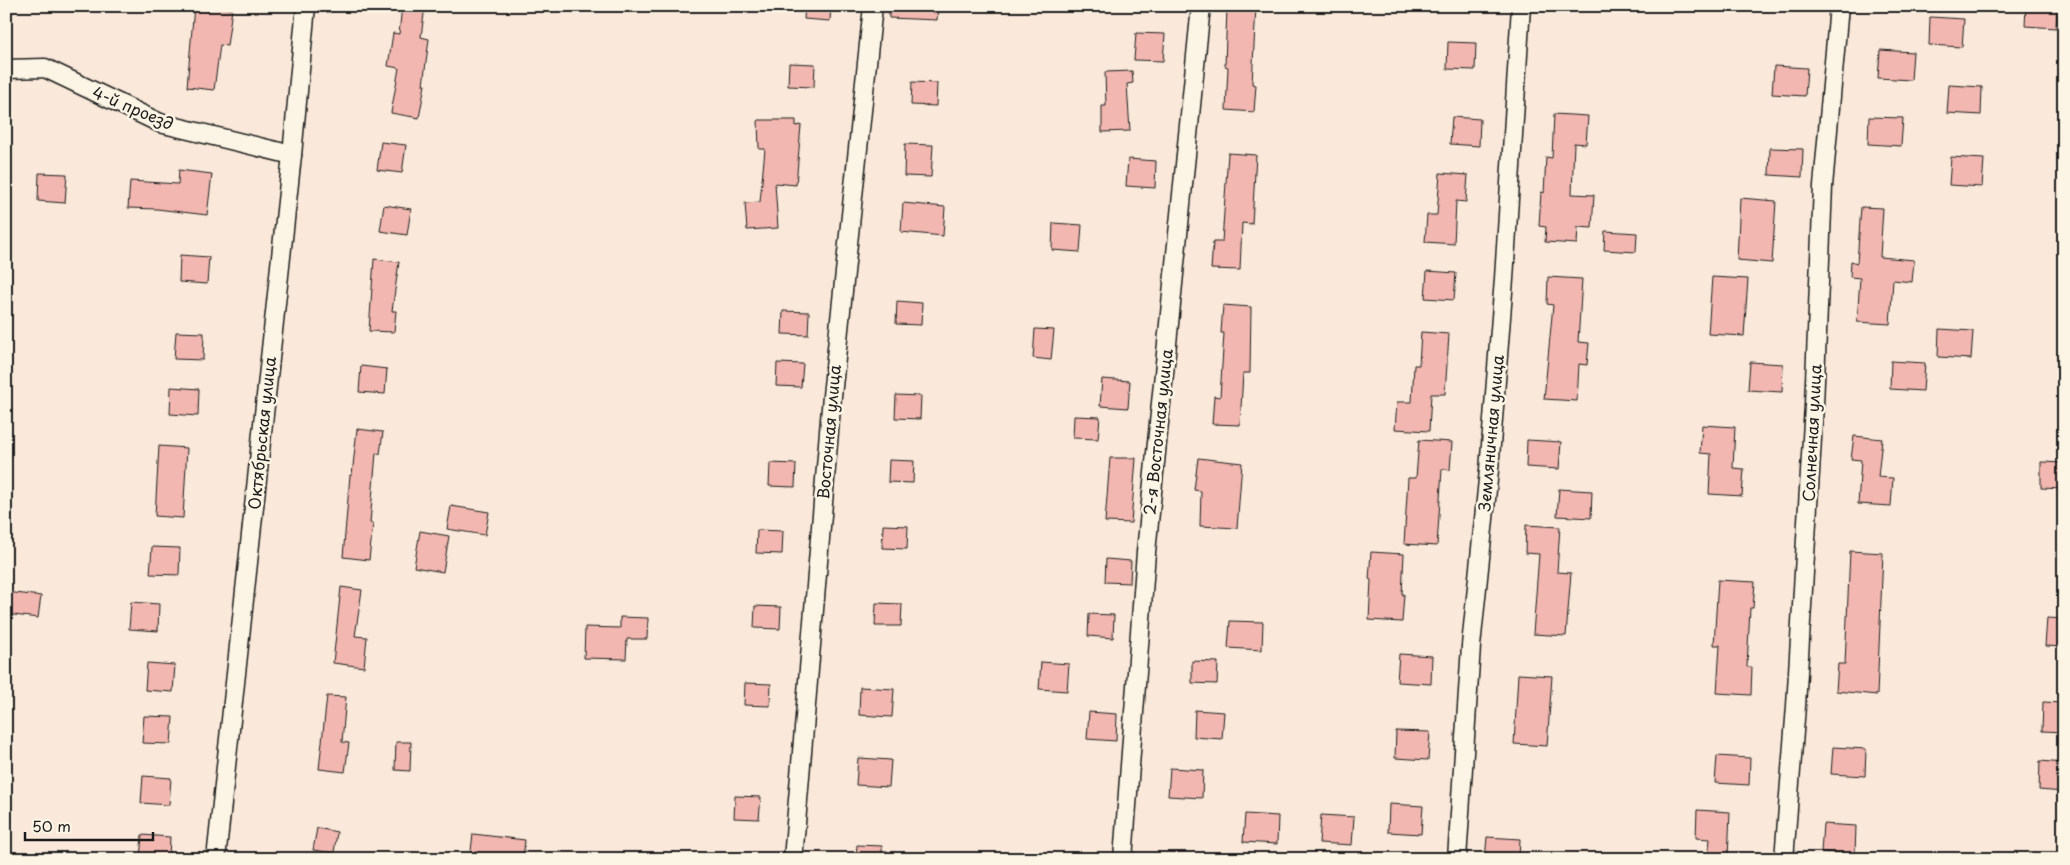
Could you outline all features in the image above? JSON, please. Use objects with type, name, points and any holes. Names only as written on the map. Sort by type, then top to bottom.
[{"type":"street","name":"Октябрьская улица","points":[[216,859],[292,155],[306,6]]},
{"type":"street","name":"Восточная улица","points":[[793,859],[832,396],[873,6]]},
{"type":"street","name":"2-я Восточная улица","points":[[1124,859],[1146,552],[1201,6]]},
{"type":"street","name":"Земляничная улица","points":[[1457,859],[1470,646],[1489,470],[1504,279],[1521,6]]},
{"type":"street","name":"Солнечная улица","points":[[1784,859],[1796,706],[1814,404],[1823,186],[1839,6]]},
{"type":"street","name":"4-й проезд","points":[[6,70],[45,68],[160,123],[292,155]]},
{"type":"building","points":[[194,6],[232,9],[227,46],[220,45],[214,90],[187,87]]},
{"type":"building","points":[[402,6],[425,6],[421,37],[429,39],[423,85],[425,85],[419,118],[391,113],[399,68],[388,66],[393,33],[399,34]]},
{"type":"building","points":[[805,6],[831,6],[830,21],[804,19]]},
{"type":"building","points":[[889,6],[938,6],[937,20],[889,18]]},
{"type":"building","points":[[1227,6],[1256,6],[1252,84],[1256,85],[1254,112],[1226,110],[1228,67],[1225,66]]},
{"type":"building","points":[[2026,6],[2057,6],[2056,28],[2025,26]]},
{"type":"building","points":[[1930,17],[1964,19],[1962,47],[1929,45]]},
{"type":"building","points":[[1136,33],[1165,34],[1163,61],[1134,60]]},
{"type":"building","points":[[1448,42],[1476,43],[1475,70],[1447,69]]},
{"type":"building","points":[[1880,50],[1913,52],[1911,80],[1878,78]]},
{"type":"building","points":[[789,63],[815,64],[814,87],[788,86]]},
{"type":"building","points":[[1774,66],[1807,68],[1805,96],[1772,94]]},
{"type":"building","points":[[1132,71],[1133,83],[1127,84],[1130,131],[1102,132],[1102,106],[1106,106],[1105,72]]},
{"type":"building","points":[[912,82],[937,83],[936,106],[911,105]]},
{"type":"building","points":[[1949,85],[1982,87],[1981,115],[1947,113]]},
{"type":"building","points":[[1554,114],[1588,116],[1586,144],[1574,143],[1572,194],[1594,195],[1592,228],[1578,227],[1577,244],[1545,242],[1546,227],[1539,226],[1541,192],[1544,193],[1546,157],[1552,158]]},
{"type":"building","points":[[1452,117],[1480,119],[1479,146],[1450,144]]},
{"type":"building","points":[[1869,117],[1903,118],[1901,146],[1868,144]]},
{"type":"building","points":[[758,120],[796,120],[796,126],[801,125],[796,185],[775,183],[778,228],[747,230],[745,203],[760,202],[765,149],[759,149]]},
{"type":"building","points":[[381,142],[406,145],[402,173],[377,170]]},
{"type":"building","points":[[905,144],[933,145],[931,177],[904,176]]},
{"type":"building","points":[[1770,148],[1803,149],[1802,177],[1769,175]]},
{"type":"building","points":[[1228,153],[1256,155],[1252,224],[1242,223],[1240,270],[1211,269],[1213,242],[1222,242]]},
{"type":"building","points":[[1951,157],[1984,159],[1982,187],[1949,185]]},
{"type":"building","points":[[1128,159],[1156,161],[1155,188],[1126,186]]},
{"type":"building","points":[[179,170],[212,174],[207,215],[157,209],[128,208],[130,181],[178,184]]},
{"type":"building","points":[[39,173],[67,174],[65,203],[38,201]]},
{"type":"building","points":[[1440,173],[1468,175],[1466,202],[1456,201],[1454,244],[1425,242],[1427,215],[1437,215]]},
{"type":"building","points":[[1740,198],[1776,201],[1772,263],[1737,260]]},
{"type":"building","points":[[903,203],[945,207],[943,236],[901,232]]},
{"type":"building","points":[[384,205],[411,209],[407,235],[380,231]]},
{"type":"building","points":[[1861,207],[1883,208],[1880,257],[1914,260],[1912,282],[1893,280],[1890,324],[1857,322],[1860,278],[1850,277],[1851,261],[1857,263]]},
{"type":"building","points":[[1053,223],[1082,225],[1080,252],[1052,250]]},
{"type":"building","points":[[1605,231],[1637,233],[1636,252],[1604,250]]},
{"type":"building","points":[[180,255],[209,257],[207,284],[179,282]]},
{"type":"building","points":[[374,259],[399,262],[392,311],[396,311],[394,332],[369,331]]},
{"type":"building","points":[[1427,271],[1456,273],[1454,300],[1425,298]]},
{"type":"building","points":[[1548,277],[1582,279],[1578,342],[1589,343],[1587,365],[1579,364],[1577,401],[1544,399],[1553,305],[1547,304]]},
{"type":"building","points":[[1712,277],[1748,279],[1744,336],[1708,334]]},
{"type":"building","points":[[897,301],[922,303],[921,325],[896,324]]},
{"type":"building","points":[[1223,305],[1251,307],[1250,373],[1243,373],[1240,425],[1212,424],[1214,396],[1220,397],[1224,333],[1221,333]]},
{"type":"building","points":[[783,311],[809,312],[808,335],[782,334]]},
{"type":"building","points":[[1035,329],[1054,330],[1051,360],[1033,358]]},
{"type":"building","points":[[1939,329],[1973,331],[1971,359],[1938,357]]},
{"type":"building","points":[[176,332],[204,333],[203,360],[174,359]]},
{"type":"building","points":[[1421,332],[1449,334],[1445,394],[1431,394],[1429,431],[1395,429],[1397,402],[1412,402],[1414,365],[1419,365]]},
{"type":"building","points":[[1891,361],[1925,363],[1923,391],[1890,389]]},
{"type":"building","points":[[1750,362],[1783,364],[1782,392],[1748,390]]},
{"type":"building","points":[[777,363],[803,364],[801,387],[776,386]]},
{"type":"building","points":[[361,366],[387,369],[385,394],[359,392]]},
{"type":"building","points":[[1102,379],[1130,381],[1128,408],[1100,406]]},
{"type":"building","points":[[171,387],[199,389],[198,416],[170,414]]},
{"type":"building","points":[[896,395],[921,396],[920,419],[895,418]]},
{"type":"building","points":[[1074,416],[1100,417],[1098,439],[1073,438]]},
{"type":"building","points":[[1702,425],[1735,427],[1733,468],[1744,469],[1742,496],[1709,494],[1711,454],[1700,453]]},
{"type":"building","points":[[357,429],[383,432],[380,454],[376,453],[370,523],[373,524],[369,560],[343,557],[350,475],[352,475]]},
{"type":"building","points":[[1854,436],[1882,439],[1878,477],[1893,478],[1891,506],[1858,504],[1861,460],[1851,459]]},
{"type":"building","points":[[1419,440],[1452,442],[1450,470],[1442,469],[1437,546],[1404,544],[1408,478],[1416,478]]},
{"type":"building","points":[[1527,440],[1561,442],[1559,469],[1526,467]]},
{"type":"building","points":[[159,446],[187,448],[183,518],[155,516]]},
{"type":"building","points":[[1110,458],[1136,458],[1131,523],[1105,522]]},
{"type":"building","points":[[1198,458],[1242,463],[1237,528],[1200,526],[1201,491],[1194,490]]},
{"type":"building","points":[[889,460],[914,461],[913,483],[888,482]]},
{"type":"building","points":[[2041,462],[2064,463],[2064,489],[2041,488]]},
{"type":"building","points":[[770,463],[796,464],[795,487],[769,486]]},
{"type":"building","points":[[1559,489],[1592,491],[1591,518],[1557,516]]},
{"type":"building","points":[[451,506],[489,512],[485,535],[447,529]]},
{"type":"building","points":[[883,525],[908,526],[907,549],[882,548]]},
{"type":"building","points":[[1526,525],[1560,527],[1557,572],[1571,573],[1566,636],[1533,634],[1539,554],[1525,553]]},
{"type":"building","points":[[757,530],[783,531],[782,554],[756,553]]},
{"type":"building","points":[[420,531],[449,536],[443,572],[414,567]]},
{"type":"building","points":[[152,547],[180,548],[179,575],[150,574]]},
{"type":"building","points":[[1850,551],[1883,553],[1877,695],[1836,691],[1838,664],[1845,664]]},
{"type":"building","points":[[1371,552],[1404,554],[1402,622],[1369,620]]},
{"type":"building","points":[[1106,559],[1131,561],[1130,583],[1105,582]]},
{"type":"building","points":[[1718,580],[1755,582],[1753,608],[1750,608],[1747,667],[1752,667],[1751,695],[1717,693],[1720,645],[1714,645]]},
{"type":"building","points":[[341,587],[362,590],[355,636],[367,637],[364,667],[333,663]]},
{"type":"building","points":[[6,592],[41,596],[38,618],[6,614]]},
{"type":"building","points":[[131,602],[159,604],[158,631],[129,629]]},
{"type":"building","points":[[876,603],[902,604],[901,626],[875,626]]},
{"type":"building","points":[[755,606],[781,607],[780,629],[754,628]]},
{"type":"building","points":[[1089,614],[1114,615],[1113,638],[1088,636]]},
{"type":"building","points":[[620,617],[648,618],[647,639],[627,639],[626,659],[584,658],[585,627],[620,628]]},
{"type":"building","points":[[2047,618],[2064,619],[2064,647],[2045,646]]},
{"type":"building","points":[[1230,621],[1263,622],[1262,650],[1228,648]]},
{"type":"building","points":[[1399,654],[1432,656],[1431,684],[1397,682]]},
{"type":"building","points":[[1192,661],[1218,662],[1217,684],[1192,683]]},
{"type":"building","points":[[1041,662],[1069,664],[1067,691],[1039,689]]},
{"type":"building","points":[[147,663],[175,665],[173,692],[145,690]]},
{"type":"building","points":[[1518,674],[1552,676],[1547,746],[1514,744]]},
{"type":"building","points":[[745,683],[771,684],[770,706],[744,705]]},
{"type":"building","points":[[860,687],[894,689],[892,717],[859,715]]},
{"type":"building","points":[[327,696],[346,697],[342,742],[349,743],[345,772],[319,769]]},
{"type":"building","points":[[2043,702],[2064,703],[2064,732],[2042,731]]},
{"type":"building","points":[[1195,710],[1224,712],[1222,739],[1194,737]]},
{"type":"building","points":[[1089,712],[1117,714],[1116,741],[1087,739]]},
{"type":"building","points":[[144,716],[173,717],[171,744],[142,743]]},
{"type":"building","points":[[1396,731],[1430,732],[1428,760],[1395,758]]},
{"type":"building","points":[[396,742],[411,742],[410,771],[395,770]]},
{"type":"building","points":[[1833,747],[1866,749],[1865,776],[1831,774]]},
{"type":"building","points":[[1717,756],[1750,758],[1749,785],[1715,783]]},
{"type":"building","points":[[858,758],[891,760],[889,787],[856,785]]},
{"type":"building","points":[[2040,761],[2064,763],[2064,792],[2039,790]]},
{"type":"building","points":[[1170,768],[1203,770],[1202,798],[1168,796]]},
{"type":"building","points":[[143,776],[171,778],[169,805],[141,803]]},
{"type":"building","points":[[735,796],[761,797],[759,819],[734,818]]},
{"type":"building","points":[[1389,804],[1423,806],[1421,834],[1388,832]]},
{"type":"building","points":[[1697,810],[1730,812],[1728,859],[1708,859],[1710,839],[1696,838]]},
{"type":"building","points":[[1245,814],[1278,816],[1277,844],[1243,842]]},
{"type":"building","points":[[1321,815],[1354,817],[1352,845],[1319,843]]},
{"type":"building","points":[[1823,824],[1856,826],[1855,854],[1821,852]]},
{"type":"building","points":[[317,828],[337,832],[334,853],[313,850]]},
{"type":"building","points":[[473,834],[525,840],[523,859],[470,859]]},
{"type":"building","points":[[142,835],[170,837],[169,859],[140,859]]},
{"type":"building","points":[[1487,837],[1520,839],[1519,859],[1485,859]]},
{"type":"building","points":[[857,845],[882,846],[882,859],[856,859]]}]
